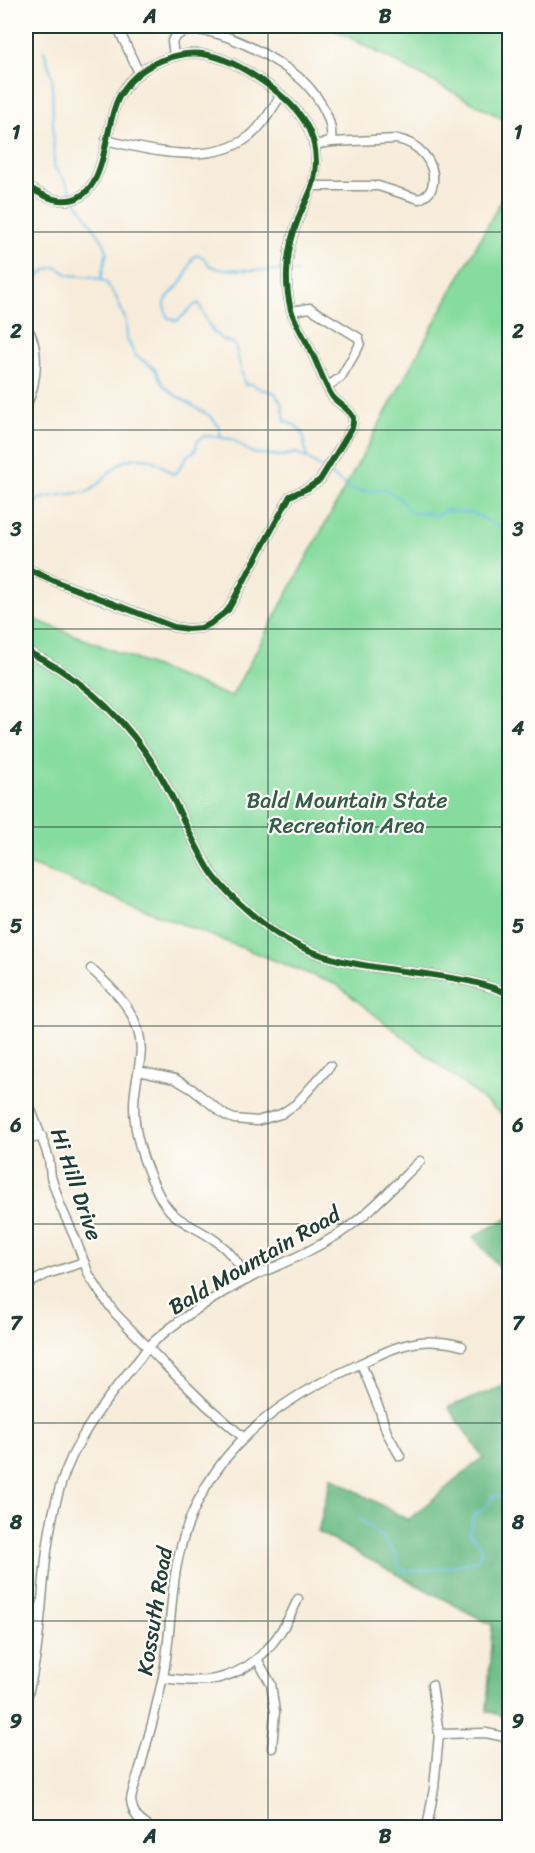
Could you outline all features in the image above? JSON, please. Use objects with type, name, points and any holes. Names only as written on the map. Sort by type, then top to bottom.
[{"type":"street","points":[[117,26],[139,73]]},
{"type":"street","points":[[174,56],[172,41],[181,32],[205,32],[227,36],[242,42],[271,59],[304,83],[318,99],[327,117],[332,135],[331,142]]},
{"type":"street","points":[[26,186],[57,200],[80,197],[89,190],[94,182],[114,107],[119,97],[146,68],[174,56],[203,53],[222,58],[251,73],[296,109],[307,125],[314,145],[316,156],[313,186],[290,241],[286,282],[292,311],[328,386],[335,399],[352,415],[352,428],[320,480],[290,496],[228,610],[210,624],[188,629],[174,627],[26,568]]},
{"type":"street","points":[[106,140],[177,153],[200,154],[229,148],[250,135],[262,123],[281,95]]},
{"type":"street","points":[[313,186],[378,186],[419,199],[425,197],[433,187],[433,168],[422,152],[406,140],[331,142],[314,145]]},
{"type":"street","points":[[292,311],[310,308],[359,338],[360,344],[341,378],[328,386]]},
{"type":"street","points":[[26,326],[32,338],[35,362],[34,386],[26,405]]},
{"type":"street","points":[[26,651],[90,691],[120,719],[147,753],[210,871],[241,905],[275,932],[308,950],[337,961],[366,967],[463,979],[510,995]]},
{"type":"street","points":[[91,969],[114,989],[136,1022],[141,1050],[135,1098],[135,1126],[145,1165],[159,1195],[173,1215],[184,1224],[216,1241],[228,1251],[240,1266],[247,1280]]},
{"type":"street","points":[[138,1071],[175,1079],[234,1119],[257,1121],[281,1114],[296,1104],[330,1066]]},
{"type":"street","name":"Hi Hill Drive","points":[[26,1097],[42,1136],[49,1159],[51,1177],[61,1207],[89,1275],[109,1305],[148,1347],[206,1405],[243,1437]]},
{"type":"street","points":[[26,1140],[42,1136]]},
{"type":"street","name":"Bald Mountain Road","points":[[26,1701],[34,1664],[49,1534],[66,1470],[92,1419],[148,1347],[187,1316],[247,1280],[341,1232],[369,1210],[420,1161]]},
{"type":"street","points":[[26,1285],[47,1274],[84,1262]]},
{"type":"street","name":"Kossuth Road","points":[[151,1827],[133,1813],[131,1800],[133,1786],[142,1764],[163,1678],[176,1569],[194,1510],[206,1485],[243,1437],[285,1403],[326,1379],[383,1353],[419,1342],[439,1341],[462,1346]]},
{"type":"street","points":[[361,1363],[387,1434],[400,1456]]},
{"type":"street","points":[[163,1678],[201,1680],[222,1678],[240,1670],[271,1646],[289,1620],[298,1599]]},
{"type":"street","points":[[26,1606],[41,1609]]},
{"type":"street","points":[[257,1659],[271,1684],[275,1712],[272,1748]]},
{"type":"street","points":[[427,1827],[434,1788],[439,1734],[432,1685]]},
{"type":"street","points":[[439,1734],[486,1733],[510,1738]]},
{"type":"green space","points":[[328,26],[509,26],[509,122]]},
{"type":"green space","name":"Bald Mountain State Recreation Area","points":[[509,186],[509,1120],[337,985],[26,863],[26,616],[231,697]]},
{"type":"green space","points":[[509,1217],[509,1278],[473,1237]]},
{"type":"green space","points":[[510,1384],[509,1718],[487,1711],[492,1625],[318,1532],[331,1477],[408,1520],[483,1457],[448,1407]]},
{"type":"waterway","points":[[44,51],[52,76],[54,167],[74,197]]},
{"type":"waterway","points":[[77,202],[107,251],[101,279]]},
{"type":"waterway","points":[[285,271],[220,269],[209,265],[203,257],[195,255],[184,278],[168,297],[165,311],[168,318],[176,321],[199,303],[214,332],[235,345],[245,385],[252,384],[260,389],[274,392],[282,404],[285,421],[296,426],[303,434],[307,458]]},
{"type":"waterway","points":[[26,273],[34,279],[48,269],[56,267],[69,275],[93,277],[106,282],[116,297],[126,321],[127,339],[135,355],[155,369],[163,385],[175,395],[210,416],[218,425],[221,437]]},
{"type":"waterway","points":[[291,272],[298,272]]},
{"type":"waterway","points":[[26,509],[43,498],[89,491],[116,466],[128,460],[150,459],[173,474],[177,472],[188,455],[195,451],[198,440],[205,436],[232,439],[252,453],[282,456],[297,453],[324,469]]},
{"type":"waterway","points":[[328,473],[352,490],[385,489],[399,498],[413,513],[425,512],[435,516],[447,510],[470,512],[510,531]]},
{"type":"waterway","points":[[360,1519],[387,1543],[402,1569],[427,1570],[477,1560],[482,1551],[478,1542],[469,1533],[474,1515],[486,1507],[493,1496],[501,1497],[504,1494],[506,1482],[503,1463],[510,1454]]},
{"type":"cycle path","points":[[26,186],[59,200],[75,199],[87,191],[101,162],[119,97],[130,81],[161,60],[180,55],[210,55],[239,66],[270,87],[295,108],[311,134],[315,149],[316,166],[313,184],[295,228],[289,251],[287,286],[291,310],[329,391],[350,412],[353,420],[352,428],[320,480],[290,496],[228,610],[210,624],[201,628],[174,627],[26,568]]},
{"type":"cycle path","points":[[26,651],[61,670],[93,694],[121,722],[155,767],[214,877],[239,903],[274,932],[309,951],[328,957],[367,966],[469,981],[510,995]]}]
